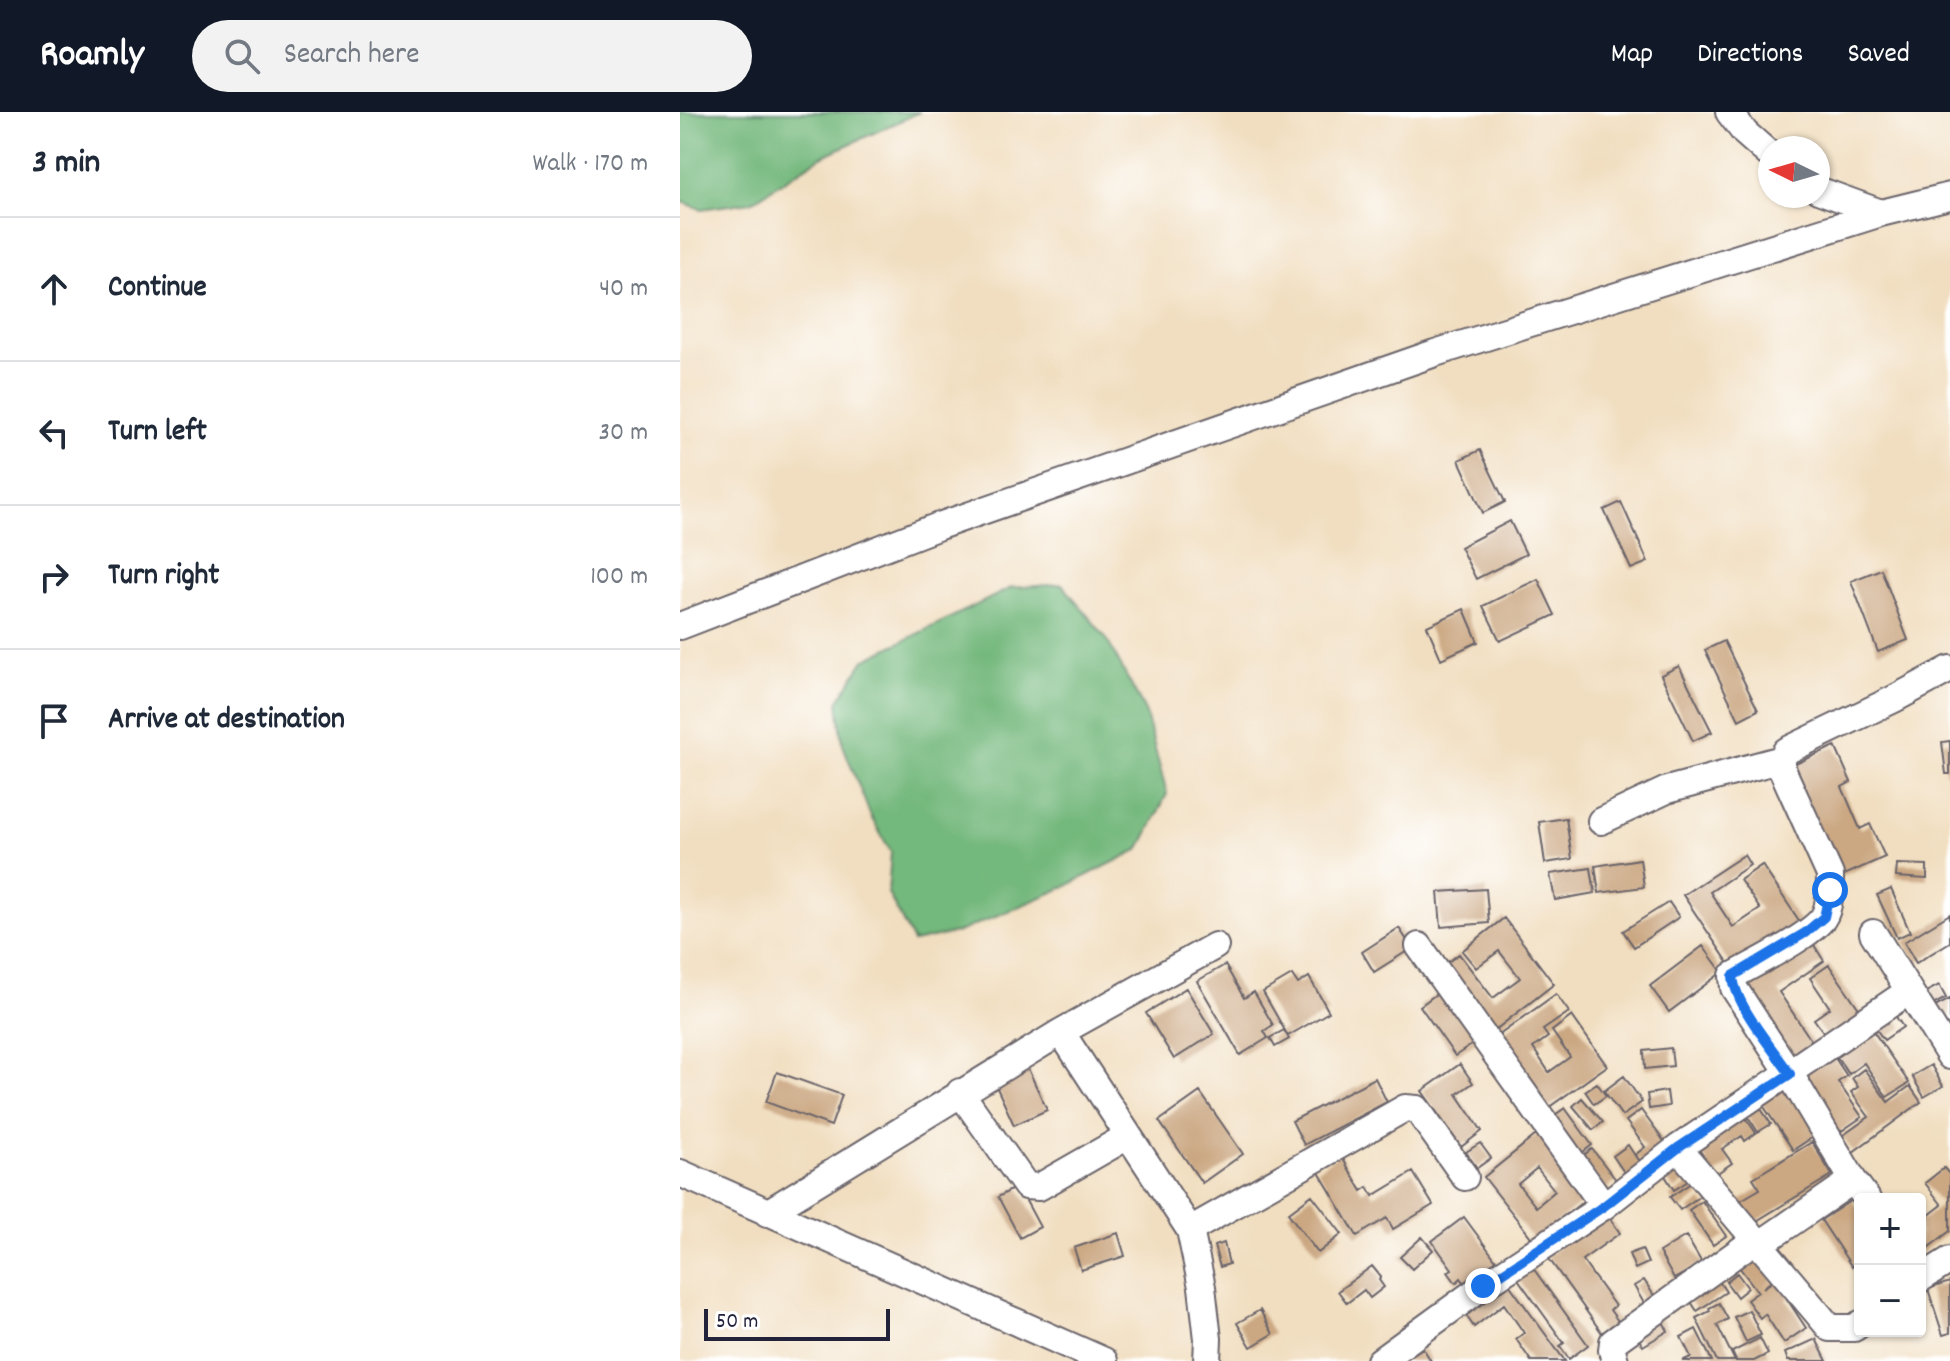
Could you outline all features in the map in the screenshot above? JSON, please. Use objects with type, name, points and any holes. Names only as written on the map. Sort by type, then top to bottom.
[{"type":"street","points":[[1729,112],[1758,144]]},
{"type":"street","points":[[1830,194],[1881,213]]},
{"type":"street","points":[[680,626],[939,526],[1435,353],[1881,213],[1950,196]]},
{"type":"street","points":[[1615,1361],[1613,1342],[1757,1242],[1860,1189],[1742,1002],[1734,988],[1733,976],[1805,933],[1824,917],[1830,875],[1782,769],[1786,751],[1950,669]]},
{"type":"street","points":[[1601,821],[1667,790],[1782,759]]},
{"type":"street","points":[[1873,933],[1950,1056]]},
{"type":"street","points":[[767,1213],[960,1092],[1215,946]]},
{"type":"street","points":[[1419,946],[1604,1206]]},
{"type":"street","points":[[1380,1361],[1483,1286],[1604,1206],[1678,1148],[1909,991]]},
{"type":"street","points":[[1061,1032],[1190,1230],[1202,1287],[1208,1339],[1207,1361]]},
{"type":"street","points":[[960,1092],[1026,1186],[1039,1187],[1050,1182],[1128,1136]]},
{"type":"street","points":[[1190,1230],[1405,1108],[1417,1109],[1465,1177]]},
{"type":"street","points":[[1678,1148],[1830,1328],[1854,1328]]},
{"type":"street","points":[[680,1173],[1104,1361]]},
{"type":"street","points":[[1926,1272],[1950,1260]]},
{"type":"green space","points":[[680,112],[920,112],[821,157],[751,202],[701,209],[680,201]]},
{"type":"green space","points":[[1062,584],[1106,638],[1145,711],[1167,794],[1140,849],[1058,890],[956,933],[913,942],[888,893],[891,852],[871,817],[843,745],[838,702],[864,660],[1011,588]]},
{"type":"building","points":[[1480,450],[1505,502],[1483,513],[1459,460]]},
{"type":"building","points":[[1621,502],[1648,562],[1631,569],[1604,510]]},
{"type":"building","points":[[1510,521],[1526,554],[1476,579],[1460,547]]},
{"type":"building","points":[[1881,569],[1908,640],[1878,652],[1851,581]]},
{"type":"building","points":[[1538,579],[1555,615],[1500,641],[1483,606]]},
{"type":"building","points":[[1464,609],[1478,642],[1441,659],[1427,626]]},
{"type":"building","points":[[1724,641],[1758,710],[1739,720],[1705,650]]},
{"type":"building","points":[[1679,666],[1712,732],[1693,741],[1661,675]]},
{"type":"building","points":[[1950,741],[1950,774],[1946,774],[1942,742]]},
{"type":"building","points":[[1835,746],[1851,782],[1842,787],[1860,829],[1870,824],[1885,857],[1840,877],[1791,766]]},
{"type":"building","points":[[1566,818],[1572,859],[1545,863],[1539,822]]},
{"type":"building","points":[[1744,855],[1750,865],[1710,892],[1733,927],[1760,909],[1740,880],[1762,865],[1800,922],[1732,968],[1683,895]]},
{"type":"building","points":[[1640,859],[1644,887],[1599,893],[1595,866]]},
{"type":"building","points":[[1897,864],[1927,865],[1927,879],[1896,877]]},
{"type":"building","points":[[1591,868],[1595,893],[1555,900],[1550,874]]},
{"type":"building","points":[[1486,889],[1489,923],[1441,927],[1438,892]]},
{"type":"building","points":[[1891,889],[1910,932],[1897,938],[1877,895]]},
{"type":"building","points":[[1669,902],[1679,917],[1634,947],[1623,931]]},
{"type":"building","points":[[1950,914],[1950,942],[1916,963],[1904,942]]},
{"type":"building","points":[[1504,918],[1554,984],[1490,1034],[1440,968],[1459,954],[1493,998],[1520,978],[1499,951],[1476,968],[1462,951]]},
{"type":"building","points":[[1399,928],[1412,948],[1374,972],[1362,952]]},
{"type":"building","points":[[1809,937],[1824,961],[1779,992],[1817,1049],[1795,1064],[1741,982]]},
{"type":"building","points":[[1703,946],[1722,972],[1669,1012],[1650,986]]},
{"type":"building","points":[[1225,965],[1244,998],[1254,992],[1273,1025],[1264,1031],[1268,1038],[1240,1055],[1197,981]]},
{"type":"building","points":[[1829,965],[1864,1016],[1829,1040],[1814,1019],[1830,1008],[1810,978]]},
{"type":"building","points":[[1292,975],[1298,984],[1309,977],[1329,1012],[1288,1036],[1263,992]]},
{"type":"building","points":[[1939,985],[1946,998],[1933,1005],[1926,992]]},
{"type":"building","points":[[1186,988],[1214,1034],[1174,1059],[1146,1013]]},
{"type":"building","points":[[1443,989],[1479,1040],[1455,1056],[1420,1006]]},
{"type":"building","points":[[1556,994],[1569,1012],[1543,1030],[1548,1037],[1533,1048],[1549,1072],[1570,1057],[1552,1031],[1572,1016],[1607,1066],[1545,1110],[1495,1038]]},
{"type":"building","points":[[1950,999],[1950,1040],[1933,1008]]},
{"type":"building","points":[[1890,1008],[1903,1027],[1884,1040],[1871,1022]]},
{"type":"building","points":[[1869,1025],[1909,1083],[1887,1097],[1864,1063],[1849,1074],[1832,1050]]},
{"type":"building","points":[[1284,1030],[1289,1039],[1275,1047],[1270,1038]]},
{"type":"building","points":[[1671,1048],[1673,1066],[1645,1069],[1644,1051]]},
{"type":"building","points":[[1831,1052],[1847,1076],[1838,1082],[1862,1117],[1837,1134],[1797,1076]]},
{"type":"building","points":[[1024,1060],[1047,1110],[1014,1125],[991,1075]]},
{"type":"building","points":[[1460,1064],[1473,1083],[1457,1094],[1482,1131],[1461,1147],[1422,1091]]},
{"type":"building","points":[[1931,1065],[1943,1086],[1924,1097],[1912,1076]]},
{"type":"building","points":[[1864,1069],[1888,1102],[1910,1086],[1921,1102],[1853,1152],[1842,1136],[1869,1117],[1851,1092],[1858,1087],[1852,1078]]},
{"type":"building","points":[[777,1072],[842,1095],[831,1126],[766,1102]]},
{"type":"building","points":[[1624,1076],[1642,1102],[1622,1116],[1604,1091]]},
{"type":"building","points":[[1375,1078],[1387,1102],[1304,1145],[1292,1121]]},
{"type":"building","points":[[1789,1081],[1822,1131],[1793,1150],[1760,1101]]},
{"type":"building","points":[[1597,1083],[1606,1096],[1594,1104],[1585,1091]]},
{"type":"building","points":[[1667,1091],[1669,1106],[1649,1109],[1647,1094]]},
{"type":"building","points":[[1200,1092],[1243,1154],[1202,1183],[1159,1121]]},
{"type":"building","points":[[1582,1098],[1603,1122],[1593,1130],[1573,1106]]},
{"type":"building","points":[[1757,1103],[1771,1124],[1758,1132],[1745,1112]]},
{"type":"building","points":[[1565,1108],[1592,1145],[1579,1155],[1552,1117]]},
{"type":"building","points":[[1641,1110],[1669,1148],[1645,1167],[1635,1155],[1645,1147],[1626,1121]]},
{"type":"building","points":[[1743,1114],[1756,1133],[1745,1141],[1742,1136],[1722,1149],[1732,1163],[1710,1178],[1702,1166],[1708,1163],[1696,1145]]},
{"type":"building","points":[[1541,1131],[1591,1195],[1534,1241],[1484,1177]],"holes":[[[1537,1168],[1555,1191],[1536,1207],[1518,1184]]]},
{"type":"building","points":[[1812,1142],[1832,1175],[1750,1225],[1736,1203],[1760,1189],[1753,1178]]},
{"type":"building","points":[[1480,1143],[1491,1158],[1477,1168],[1466,1152]]},
{"type":"building","points":[[1628,1145],[1643,1168],[1628,1178],[1613,1156]]},
{"type":"building","points":[[1592,1149],[1617,1181],[1606,1190],[1581,1157]]},
{"type":"building","points":[[1340,1154],[1362,1191],[1368,1187],[1373,1196],[1413,1172],[1433,1205],[1393,1229],[1387,1218],[1357,1236],[1317,1169]]},
{"type":"building","points":[[1676,1163],[1688,1181],[1674,1190],[1662,1171]]},
{"type":"building","points":[[1944,1168],[1950,1175],[1950,1231],[1926,1249],[1926,1217],[1942,1205],[1925,1183]]},
{"type":"building","points":[[1691,1183],[1700,1196],[1680,1210],[1670,1197]]},
{"type":"building","points":[[1018,1186],[1040,1227],[1020,1238],[998,1197]]},
{"type":"building","points":[[1312,1195],[1342,1234],[1318,1253],[1288,1213]]},
{"type":"building","points":[[1852,1200],[1854,1203],[1852,1267],[1821,1220]]},
{"type":"building","points":[[1702,1201],[1726,1236],[1713,1245],[1689,1210]]},
{"type":"building","points":[[1606,1213],[1620,1233],[1582,1260],[1615,1306],[1610,1310],[1618,1321],[1602,1333],[1547,1256]]},
{"type":"building","points":[[1464,1217],[1498,1263],[1467,1286],[1461,1278],[1456,1283],[1448,1272],[1452,1269],[1432,1241]]},
{"type":"building","points":[[1118,1233],[1125,1256],[1081,1270],[1074,1248]]},
{"type":"building","points":[[1686,1236],[1702,1263],[1674,1279],[1659,1252]]},
{"type":"building","points":[[1422,1237],[1433,1250],[1412,1269],[1400,1257]]},
{"type":"building","points":[[1224,1243],[1229,1264],[1220,1267],[1214,1246]]},
{"type":"building","points":[[1748,1248],[1773,1280],[1763,1288],[1777,1279],[1806,1328],[1784,1343],[1765,1314],[1760,1318],[1747,1300],[1758,1292],[1733,1259]]},
{"type":"building","points":[[1642,1249],[1648,1263],[1635,1269],[1629,1254]]},
{"type":"building","points":[[1528,1261],[1588,1345],[1569,1359],[1560,1346],[1564,1343],[1513,1272]]},
{"type":"building","points":[[1372,1266],[1384,1287],[1370,1298],[1364,1290],[1347,1303],[1338,1291]]},
{"type":"building","points":[[1737,1273],[1748,1288],[1737,1297],[1726,1282]]},
{"type":"building","points":[[1717,1278],[1726,1292],[1697,1311],[1688,1297]]},
{"type":"building","points":[[1506,1280],[1565,1361],[1531,1361],[1516,1339],[1524,1333],[1504,1304],[1474,1327],[1463,1311]]},
{"type":"building","points":[[1644,1280],[1656,1299],[1645,1305],[1634,1286]]},
{"type":"building","points":[[1950,1282],[1950,1333],[1943,1335],[1928,1289]]},
{"type":"building","points":[[1719,1303],[1728,1319],[1717,1325],[1735,1361],[1717,1361],[1696,1318]]},
{"type":"building","points":[[1260,1310],[1273,1334],[1251,1347],[1237,1323]]},
{"type":"building","points":[[1749,1310],[1761,1335],[1746,1342],[1734,1317]]},
{"type":"building","points":[[1661,1318],[1668,1331],[1643,1346],[1635,1333]]},
{"type":"building","points":[[1696,1329],[1712,1361],[1682,1361],[1691,1357],[1681,1337]]},
{"type":"building","points":[[1760,1338],[1768,1354],[1754,1361],[1736,1361],[1732,1352]]},
{"type":"building","points":[[1816,1339],[1827,1361],[1788,1361],[1785,1353]]},
{"type":"building","points":[[1423,1348],[1431,1361],[1402,1361]]},
{"type":"route","points":[[1483,1286],[1604,1206],[1678,1148],[1790,1074],[1742,1002],[1734,988],[1733,976],[1805,933],[1824,917],[1830,890]]}]
